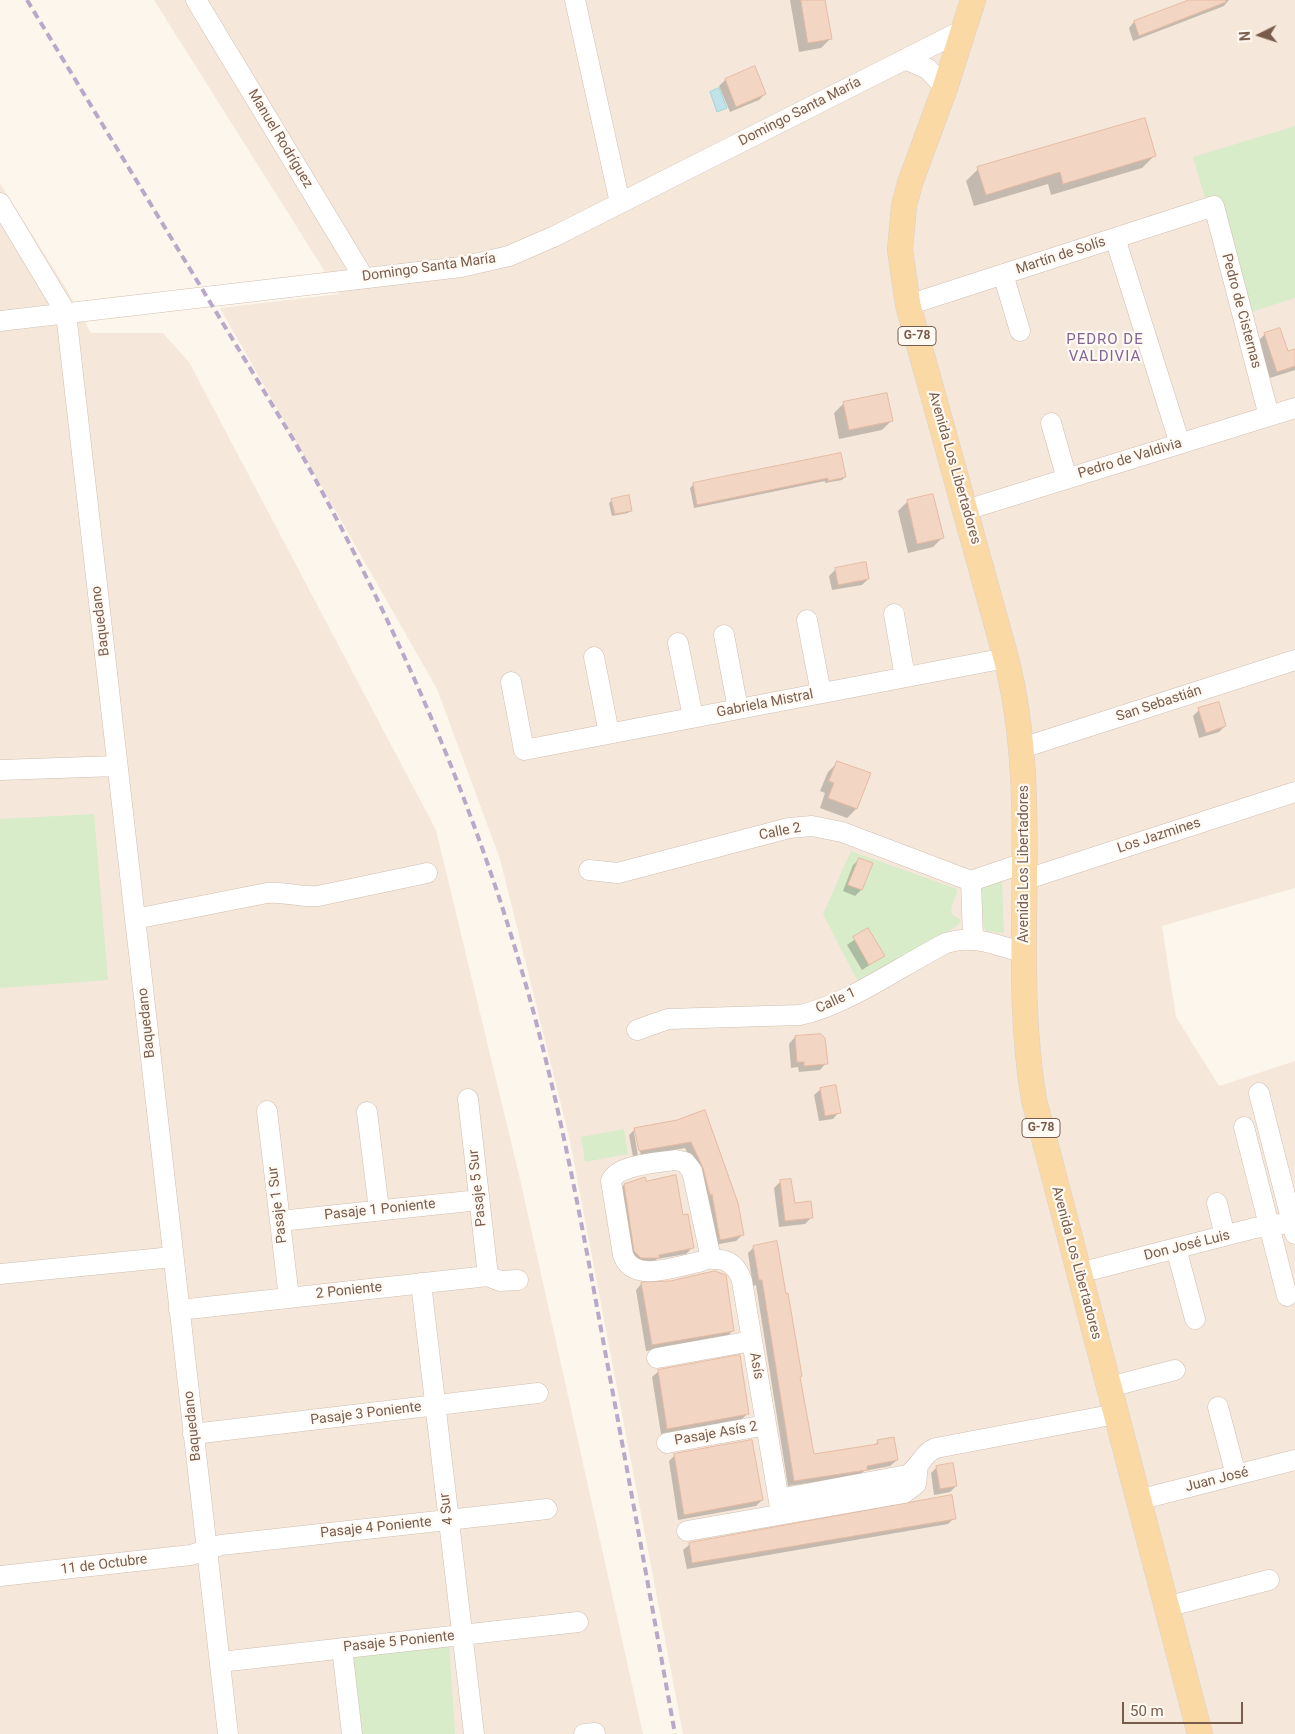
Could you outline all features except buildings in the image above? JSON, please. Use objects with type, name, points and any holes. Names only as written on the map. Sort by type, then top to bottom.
[{"type":"main road","name":"Avenida Los Libertadores","points":[[973,0],[945,88],[918,159],[904,206],[900,250],[908,305],[966,510],[1016,701],[1022,748],[1024,1015],[1028,1066],[1042,1133],[1200,1734]]},
{"type":"street","name":"Manuel Rodríguez","points":[[196,0],[364,278]]},
{"type":"street","points":[[575,0],[620,203]]},
{"type":"street","name":"Domingo Santa María","points":[[0,320],[461,266],[509,256],[555,236],[965,29]]},
{"type":"street","points":[[905,59],[928,69],[945,88]]},
{"type":"street","points":[[0,203],[66,313]]},
{"type":"street","name":"Martín de Solís","points":[[908,305],[1214,206]]},
{"type":"street","name":"Pedro de Cisternas","points":[[1214,206],[1269,416]]},
{"type":"street","points":[[1115,238],[1180,444]]},
{"type":"street","points":[[1003,274],[1020,331]]},
{"type":"street","name":"Baquedano","points":[[66,313],[228,1734]]},
{"type":"street","name":"Pedro de Valdivia","points":[[966,510],[1295,408]]},
{"type":"street","points":[[1051,423],[1067,479]]},
{"type":"street","points":[[894,614],[905,677]]},
{"type":"street","points":[[807,620],[821,693]]},
{"type":"street","points":[[724,635],[738,709]]},
{"type":"street","points":[[678,642],[693,717]]},
{"type":"street","points":[[594,657],[609,733]]},
{"type":"street","name":"Gabriela Mistral","points":[[511,682],[524,750],[1006,658]]},
{"type":"street","name":"San Sebastián","points":[[1022,748],[1295,660]]},
{"type":"street","points":[[0,770],[117,766]]},
{"type":"street","name":"Los Jazmines","points":[[1024,871],[1295,792]]},
{"type":"street","name":"Calle 2","points":[[589,870],[618,873],[789,828],[812,826],[842,832],[971,881]]},
{"type":"street","points":[[973,938],[971,881],[1024,871]]},
{"type":"street","points":[[135,919],[267,893],[301,897],[318,896],[427,873]]},
{"type":"street","name":"Calle 1","points":[[637,1030],[668,1019],[800,1015],[815,1012],[838,1003],[946,943],[973,938],[1024,953]]},
{"type":"street","points":[[1259,1093],[1294,1226]]},
{"type":"street","name":"Pasaje 5 Sur","points":[[468,1099],[488,1276]]},
{"type":"street","name":"Pasaje 1 Sur","points":[[267,1111],[289,1298]]},
{"type":"street","points":[[367,1112],[379,1210]]},
{"type":"street","points":[[1244,1127],[1287,1296]]},
{"type":"street","points":[[675,1160],[680,1160],[689,1166],[708,1240],[710,1254],[706,1259],[647,1272],[634,1269],[628,1265],[623,1255],[611,1188],[611,1181],[617,1172],[675,1160]]},
{"type":"street","name":"Pasaje 1 Poniente","points":[[280,1221],[479,1200]]},
{"type":"street","points":[[1217,1203],[1225,1236]]},
{"type":"street","name":"Don José Luis","points":[[1079,1273],[1268,1225],[1294,1226]]},
{"type":"street","points":[[1176,1248],[1195,1319]]},
{"type":"street","points":[[0,1274],[173,1257]]},
{"type":"street","name":"Asís","points":[[706,1259],[721,1258],[735,1267],[740,1274],[780,1506]]},
{"type":"street","name":"2 Poniente","points":[[179,1310],[488,1276],[500,1281],[518,1280]]},
{"type":"street","name":"4 Sur","points":[[421,1284],[474,1734]]},
{"type":"street","points":[[656,1358],[752,1340]]},
{"type":"street","points":[[1109,1387],[1175,1370]]},
{"type":"street","name":"Pasaje 3 Poniente","points":[[193,1434],[538,1393]]},
{"type":"street","points":[[1218,1407],[1236,1475]]},
{"type":"street","points":[[687,1531],[780,1506],[904,1494],[916,1484],[918,1465],[925,1454],[936,1448],[1116,1414]]},
{"type":"street","name":"Pasaje Asís 2","points":[[666,1444],[766,1425]]},
{"type":"street","name":"Juan José","points":[[1138,1500],[1295,1460]]},
{"type":"street","name":"Pasaje 4 Poniente","points":[[207,1550],[221,1545],[547,1509]]},
{"type":"street","name":"11 de Octubre","points":[[0,1576],[191,1555],[207,1550]]},
{"type":"street","points":[[1166,1607],[1269,1580]]},
{"type":"street","name":"Pasaje 5 Poniente","points":[[220,1662],[578,1622]]},
{"type":"street","points":[[342,1648],[352,1734]]},
{"type":"shaded area","points":[[154,0],[1295,0],[1295,888],[1162,926],[1176,1017],[1219,1086],[1295,1061],[1295,1734],[683,1734],[570,1141],[500,859],[437,689],[220,308],[339,294]]},
{"type":"shaded area","points":[[0,183],[67,290],[91,333],[163,333],[189,362],[436,830],[520,1179],[643,1734],[0,1734]]},
{"type":"green space","points":[[1295,126],[1295,298],[1251,312],[1215,195],[1205,198],[1193,157]]},
{"type":"green space","points":[[94,814],[108,980],[0,988],[0,819]]},
{"type":"green space","points":[[851,851],[957,889],[951,911],[952,914],[961,920],[957,926],[858,982],[823,914]]},
{"type":"green space","points":[[992,881],[1002,881],[1004,933],[987,931],[979,922],[979,891],[983,884]]},
{"type":"green space","points":[[624,1129],[628,1154],[585,1162],[581,1137]]},
{"type":"green space","points":[[449,1642],[455,1734],[360,1734],[352,1655]]},
{"type":"water","points":[[719,88],[727,108],[717,112],[710,92]]},
{"type":"railway","points":[[27,0],[293,439],[327,501],[391,628],[448,757],[473,823],[497,890],[532,1007],[567,1153],[587,1252],[675,1734]]},
{"type":"district","name":"PEDRO DE VALDIVIA","points":[[1105,348]]}]
